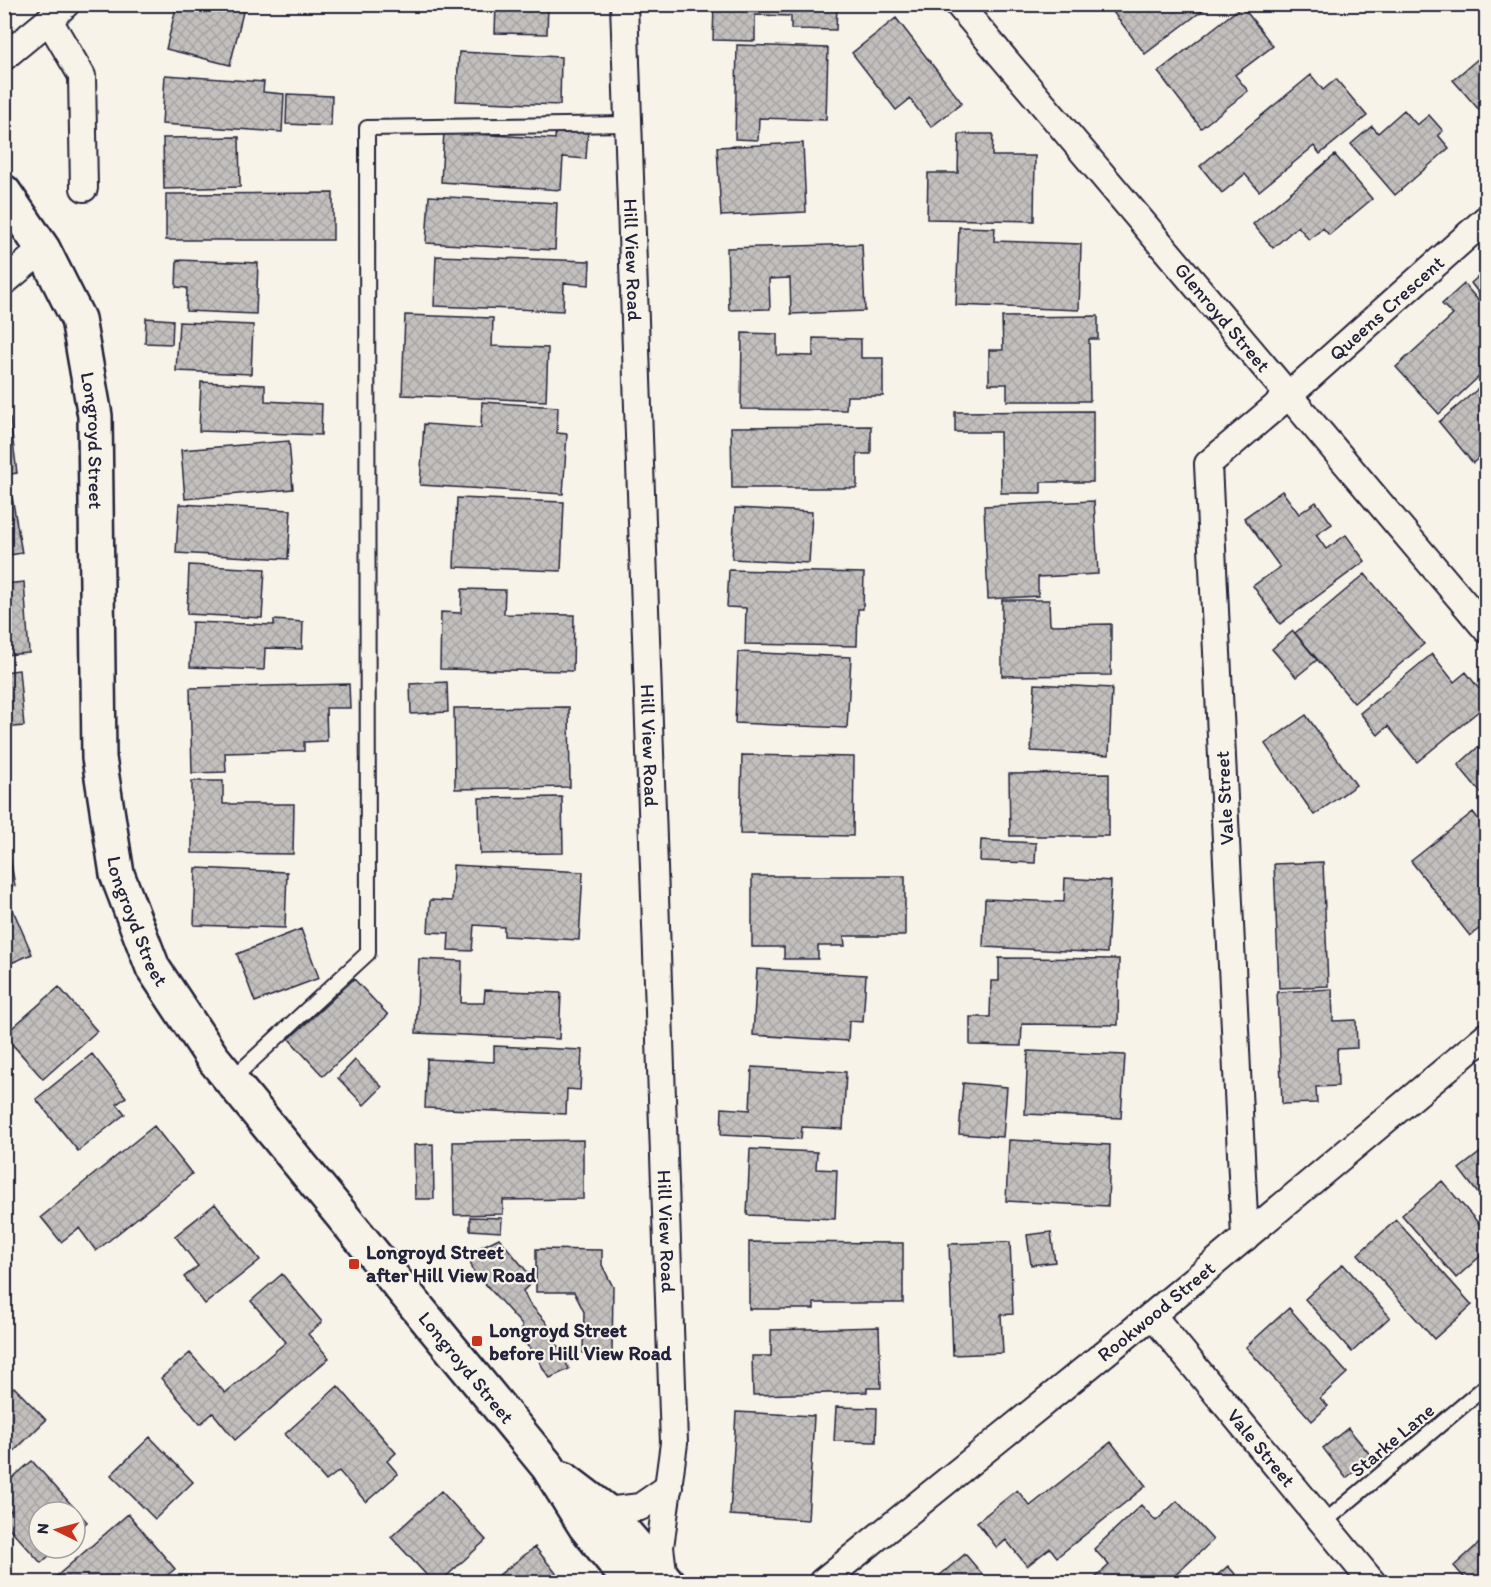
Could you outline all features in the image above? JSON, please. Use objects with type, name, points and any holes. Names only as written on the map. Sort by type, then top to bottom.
[{"type":"main road","name":"Longroyd Street","points":[[4,192],[43,249],[78,319],[94,416],[99,758],[117,874],[153,968],[212,1056],[548,1467],[585,1526],[630,1582]]},
{"type":"main road","name":"Longroyd Street","points":[[548,1467],[606,1511],[665,1581]]},
{"type":"street","name":"Hill View Road","points":[[624,4],[674,1443],[660,1547],[665,1581]]},
{"type":"street","name":"Glenroyd Street","points":[[958,4],[1486,629]]},
{"type":"street","points":[[4,57],[57,12],[82,76],[84,188]]},
{"type":"street","name":"Queens Crescent","points":[[1288,396],[1486,219]]},
{"type":"street","points":[[4,282],[43,249]]},
{"type":"street","name":"Vale Street","points":[[1245,1238],[1208,464],[1288,396]]},
{"type":"street","name":"Rookwood Street","points":[[822,1582],[1152,1315],[1486,1036]]},
{"type":"street","name":"Vale Street","points":[[1152,1315],[1372,1582]]},
{"type":"street","points":[[606,1511],[640,1507],[669,1487]]},
{"type":"lane","points":[[232,1079],[368,953],[366,128],[627,124]]},
{"type":"lane","name":"Starke Lane","points":[[1323,1524],[1486,1386]]},
{"type":"building","points":[[177,4],[245,4],[230,65],[166,49]]},
{"type":"building","points":[[496,4],[548,4],[547,34],[495,33]]},
{"type":"building","points":[[714,4],[837,4],[836,30],[791,29],[791,16],[755,15],[755,41],[713,40]]},
{"type":"building","points":[[1107,4],[1211,4],[1145,54]]},
{"type":"building","points":[[1242,6],[1273,46],[1235,75],[1248,91],[1201,128],[1158,72]]},
{"type":"building","points":[[896,18],[962,103],[931,127],[910,99],[896,110],[852,53]]},
{"type":"building","points":[[737,45],[828,48],[826,120],[759,118],[758,140],[735,139]]},
{"type":"building","points":[[459,52],[561,57],[560,105],[456,101]]},
{"type":"building","points":[[1486,52],[1486,106],[1480,111],[1453,80]]},
{"type":"building","points":[[165,75],[264,82],[263,92],[284,94],[282,132],[162,124]]},
{"type":"building","points":[[1311,75],[1323,90],[1336,79],[1367,116],[1320,154],[1314,146],[1259,191],[1245,174],[1222,193],[1200,166]]},
{"type":"building","points":[[287,94],[332,96],[331,126],[286,124]]},
{"type":"building","points":[[1404,110],[1417,125],[1429,115],[1443,131],[1438,135],[1449,148],[1395,195],[1351,144],[1372,126],[1378,133]]},
{"type":"building","points":[[556,127],[588,129],[586,159],[563,157],[561,190],[441,182],[444,132],[555,139]]},
{"type":"building","points":[[959,134],[993,134],[992,156],[1035,156],[1034,221],[927,219],[928,173],[958,173]]},
{"type":"building","points":[[239,137],[240,187],[164,189],[163,138]]},
{"type":"building","points":[[803,143],[806,212],[721,216],[717,147]]},
{"type":"building","points":[[1335,155],[1372,199],[1329,235],[1323,228],[1309,240],[1298,226],[1273,248],[1253,224]]},
{"type":"building","points":[[333,193],[333,240],[166,240],[166,194]]},
{"type":"building","points":[[429,196],[557,203],[555,250],[426,243]]},
{"type":"building","points":[[959,227],[995,228],[994,241],[1081,244],[1079,310],[956,305]]},
{"type":"building","points":[[862,244],[865,311],[791,314],[790,278],[769,279],[770,309],[729,310],[727,248]]},
{"type":"building","points":[[436,256],[590,261],[589,285],[564,283],[563,311],[434,306]]},
{"type":"building","points":[[177,260],[258,263],[256,314],[186,311],[187,288],[176,287]]},
{"type":"building","points":[[1486,270],[1486,303],[1471,283]]},
{"type":"building","points":[[1464,284],[1486,309],[1486,370],[1439,414],[1396,367],[1453,315],[1442,304]]},
{"type":"building","points":[[405,315],[493,318],[492,346],[548,348],[546,401],[402,395]]},
{"type":"building","points":[[1098,316],[1098,339],[1089,339],[1090,401],[1007,401],[1007,384],[989,384],[989,350],[1003,350],[1002,317]]},
{"type":"building","points":[[146,318],[173,320],[172,344],[145,343]]},
{"type":"building","points":[[179,322],[253,325],[251,374],[176,371]]},
{"type":"building","points":[[742,333],[777,334],[777,355],[813,356],[813,338],[861,339],[861,358],[883,358],[883,396],[847,396],[846,410],[741,409]]},
{"type":"building","points":[[201,382],[265,385],[265,401],[322,404],[321,435],[199,431]]},
{"type":"building","points":[[1486,382],[1486,451],[1473,463],[1439,422]]},
{"type":"building","points":[[482,402],[558,407],[557,433],[567,434],[563,494],[420,485],[424,424],[481,428]]},
{"type":"building","points":[[1093,411],[1093,482],[1041,482],[1041,493],[1001,493],[1000,432],[955,432],[955,412]]},
{"type":"building","points":[[10,418],[17,473],[4,475],[4,419]]},
{"type":"building","points":[[871,426],[871,454],[857,454],[857,488],[732,488],[731,427]]},
{"type":"building","points":[[289,441],[293,489],[185,499],[181,450]]},
{"type":"building","points":[[1282,491],[1299,514],[1316,502],[1332,524],[1316,535],[1326,549],[1346,535],[1365,561],[1280,624],[1253,586],[1280,567],[1244,518]]},
{"type":"building","points":[[12,497],[22,553],[4,556],[4,498]]},
{"type":"building","points":[[457,498],[564,502],[561,571],[454,567]]},
{"type":"building","points":[[1094,501],[1098,574],[1038,577],[1038,596],[988,599],[984,506]]},
{"type":"building","points":[[179,504],[291,510],[288,559],[176,553]]},
{"type":"building","points":[[735,508],[812,512],[809,563],[732,559]]},
{"type":"building","points":[[189,565],[265,569],[262,618],[187,614]]},
{"type":"building","points":[[729,570],[864,573],[863,609],[858,609],[857,646],[745,644],[746,608],[727,607]]},
{"type":"building","points":[[1365,574],[1424,644],[1354,703],[1295,633]]},
{"type":"building","points":[[24,582],[29,653],[4,655],[4,584]]},
{"type":"building","points":[[462,589],[505,590],[504,614],[574,615],[573,671],[440,669],[441,612],[461,613]]},
{"type":"building","points":[[1002,600],[1049,600],[1050,625],[1111,624],[1111,675],[1002,676]]},
{"type":"building","points":[[274,620],[303,622],[302,649],[265,648],[264,670],[190,667],[192,622],[274,625]]},
{"type":"building","points":[[1293,631],[1317,660],[1296,677],[1272,649]]},
{"type":"building","points":[[738,652],[851,657],[847,728],[735,723]]},
{"type":"building","points":[[1432,654],[1454,682],[1466,672],[1486,698],[1486,705],[1417,762],[1388,726],[1378,735],[1360,713]]},
{"type":"building","points":[[19,670],[24,726],[4,728],[4,672]]},
{"type":"building","points":[[447,682],[448,712],[411,714],[410,684]]},
{"type":"building","points":[[349,684],[350,708],[326,708],[327,741],[304,742],[304,751],[225,753],[226,772],[192,773],[190,688]]},
{"type":"building","points":[[1035,684],[1112,688],[1109,755],[1031,751]]},
{"type":"building","points":[[569,707],[570,787],[455,789],[454,708]]},
{"type":"building","points":[[1306,715],[1356,785],[1314,815],[1265,744]]},
{"type":"building","points":[[1486,740],[1486,799],[1458,765]]},
{"type":"building","points":[[742,755],[854,757],[853,836],[740,834]]},
{"type":"building","points":[[1109,773],[1109,836],[1010,836],[1009,774]]},
{"type":"building","points":[[192,781],[223,781],[223,804],[294,804],[293,854],[192,853]]},
{"type":"building","points":[[562,797],[563,853],[480,854],[479,798]]},
{"type":"building","points":[[1473,812],[1486,829],[1486,923],[1470,936],[1411,861]]},
{"type":"building","points":[[4,823],[15,886],[4,888]]},
{"type":"building","points":[[981,840],[1036,843],[1035,863],[980,861]]},
{"type":"building","points":[[1323,862],[1328,986],[1279,988],[1274,864]]},
{"type":"building","points":[[453,865],[583,872],[579,940],[504,936],[504,927],[474,925],[472,951],[448,950],[449,933],[428,932],[430,900],[452,901]]},
{"type":"building","points":[[196,868],[287,872],[285,928],[194,925]]},
{"type":"building","points":[[752,876],[905,876],[905,936],[844,936],[845,946],[818,946],[818,959],[784,959],[784,947],[752,947]]},
{"type":"building","points":[[1065,878],[1111,881],[1107,953],[983,947],[985,899],[1064,902]]},
{"type":"building","points":[[10,903],[32,954],[4,966],[4,906]]},
{"type":"building","points":[[301,929],[319,978],[255,1002],[237,954]]},
{"type":"building","points":[[999,958],[1119,959],[1118,1025],[1022,1024],[1021,1046],[970,1045],[970,1017],[990,1017],[991,981],[999,981]]},
{"type":"building","points":[[419,959],[462,961],[461,1003],[484,1003],[485,990],[561,993],[559,1039],[416,1033]]},
{"type":"building","points":[[757,969],[866,975],[863,1022],[849,1021],[848,1041],[753,1035]]},
{"type":"building","points":[[354,979],[388,1015],[323,1076],[289,1039]]},
{"type":"building","points":[[59,987],[97,1031],[43,1079],[4,1035]]},
{"type":"building","points":[[1332,989],[1333,1021],[1356,1020],[1357,1048],[1337,1049],[1338,1086],[1316,1087],[1317,1103],[1282,1104],[1277,992]]},
{"type":"building","points":[[494,1046],[582,1050],[580,1090],[567,1089],[566,1114],[425,1108],[427,1059],[494,1062]]},
{"type":"building","points":[[1028,1051],[1125,1055],[1121,1118],[1025,1114]]},
{"type":"building","points":[[92,1054],[126,1097],[117,1104],[125,1114],[78,1151],[36,1099]]},
{"type":"building","points":[[355,1060],[382,1087],[364,1105],[338,1078]]},
{"type":"building","points":[[752,1067],[846,1072],[843,1129],[802,1127],[801,1139],[721,1135],[722,1108],[750,1110]]},
{"type":"building","points":[[963,1083],[1007,1087],[1003,1137],[959,1134]]},
{"type":"building","points":[[154,1126],[192,1174],[96,1251],[79,1228],[61,1242],[41,1217]]},
{"type":"building","points":[[583,1140],[583,1199],[503,1200],[503,1214],[454,1215],[453,1142]]},
{"type":"building","points":[[1009,1140],[1110,1145],[1108,1206],[1006,1201]]},
{"type":"building","points":[[433,1144],[434,1199],[415,1199],[414,1145]]},
{"type":"building","points":[[1486,1148],[1486,1204],[1459,1169]]},
{"type":"building","points":[[750,1149],[817,1152],[816,1169],[837,1170],[835,1219],[747,1215]]},
{"type":"building","points":[[1442,1181],[1486,1232],[1486,1251],[1456,1278],[1402,1215]]},
{"type":"building","points":[[215,1204],[260,1260],[205,1304],[184,1277],[198,1266],[175,1236]]},
{"type":"building","points":[[470,1217],[502,1218],[501,1232],[470,1230]]},
{"type":"building","points":[[1396,1220],[1472,1305],[1434,1339],[1358,1254]]},
{"type":"building","points":[[1051,1232],[1055,1262],[1031,1265],[1027,1235]]},
{"type":"building","points":[[499,1238],[534,1280],[523,1291],[529,1303],[546,1322],[569,1369],[550,1378],[537,1356],[522,1340],[522,1325],[471,1268],[471,1252]]},
{"type":"building","points":[[749,1242],[903,1243],[903,1303],[814,1303],[814,1309],[749,1309]]},
{"type":"building","points":[[1010,1242],[1013,1314],[1001,1315],[1003,1353],[953,1355],[949,1244]]},
{"type":"building","points":[[536,1249],[602,1250],[602,1265],[613,1287],[612,1353],[583,1353],[584,1312],[574,1292],[536,1292]]},
{"type":"building","points":[[1343,1264],[1390,1317],[1352,1352],[1305,1299]]},
{"type":"building","points":[[282,1274],[322,1322],[308,1334],[329,1358],[235,1440],[213,1413],[200,1424],[161,1378],[190,1353],[225,1393],[286,1342],[251,1301]]},
{"type":"building","points":[[1289,1308],[1347,1373],[1320,1398],[1328,1406],[1312,1421],[1246,1347]]},
{"type":"building","points":[[879,1327],[881,1388],[867,1388],[867,1392],[753,1395],[752,1356],[771,1356],[771,1330]]},
{"type":"building","points":[[338,1386],[396,1453],[387,1461],[398,1474],[366,1502],[339,1471],[326,1481],[285,1434]]},
{"type":"building","points":[[14,1387],[46,1420],[4,1461],[4,1396]]},
{"type":"building","points":[[836,1407],[877,1408],[876,1442],[834,1441]]},
{"type":"building","points":[[736,1412],[814,1416],[808,1520],[730,1515]]},
{"type":"building","points":[[1348,1428],[1372,1457],[1346,1478],[1323,1448]]},
{"type":"building","points":[[150,1437],[193,1482],[155,1519],[111,1475]]},
{"type":"building","points":[[1111,1442],[1146,1486],[1057,1557],[1050,1548],[1027,1566],[1006,1540],[997,1548],[977,1522],[1017,1490],[1030,1506]]},
{"type":"building","points":[[32,1461],[67,1500],[27,1500],[27,1547],[4,1522],[4,1517],[11,1511],[4,1504],[4,1485]]},
{"type":"building","points":[[441,1491],[486,1540],[440,1582],[433,1582],[391,1537]]},
{"type":"building","points":[[1177,1501],[1213,1540],[1168,1582],[1091,1582],[1109,1565],[1094,1549],[1141,1505],[1156,1521]]},
{"type":"building","points":[[128,1514],[175,1569],[159,1582],[50,1582],[75,1560],[87,1560],[87,1550]]},
{"type":"building","points":[[1486,1537],[1486,1582],[1468,1582],[1454,1566]]},
{"type":"building","points":[[535,1547],[563,1582],[490,1582]]},
{"type":"building","points":[[965,1554],[989,1582],[932,1582]]},
{"type":"building","points":[[1228,1566],[1242,1582],[1209,1582]]},
{"type":"place","name":"Longroyd Street after Hill View Road","points":[[354,1264]]},
{"type":"place","name":"Longroyd Street before Hill View Road","points":[[477,1341]]}]
